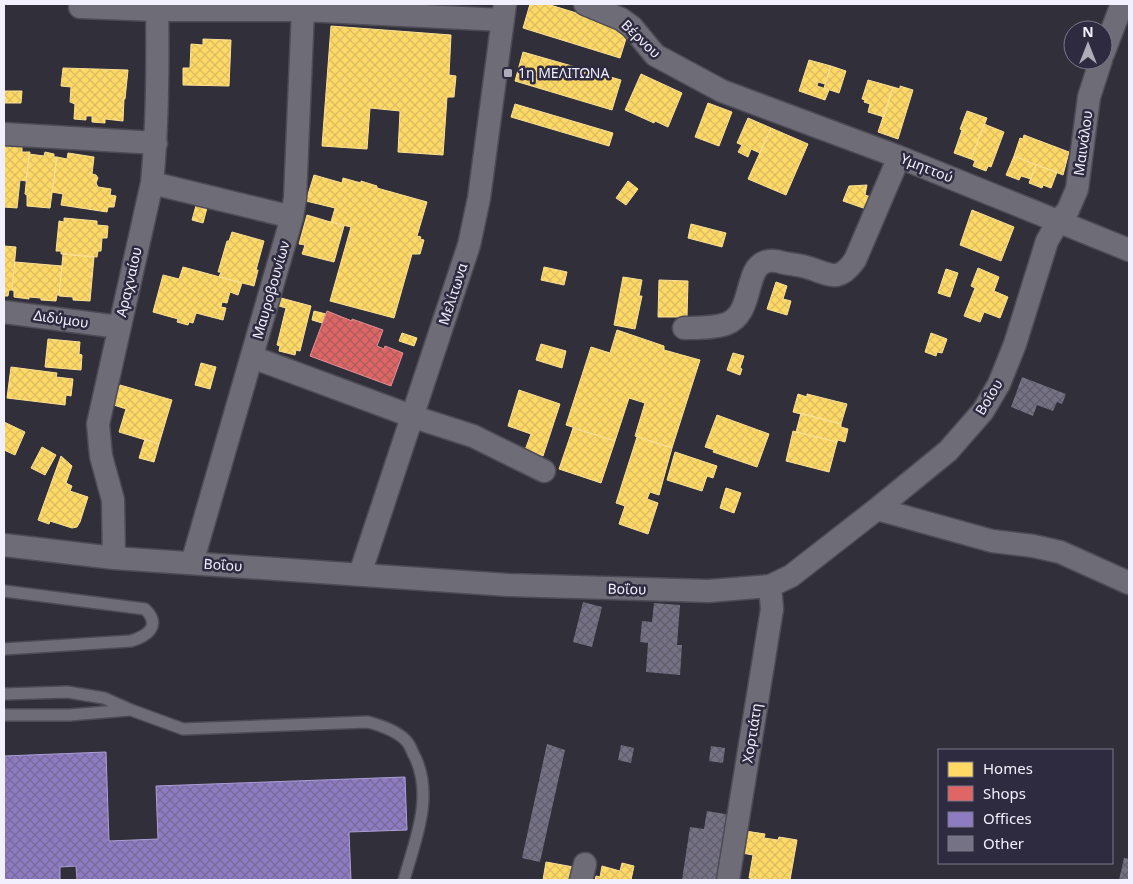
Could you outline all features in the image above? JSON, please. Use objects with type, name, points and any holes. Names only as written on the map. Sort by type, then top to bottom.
[{"type":"street","name":"Βέρνου","points":[[585,4],[621,19],[632,27],[655,55],[722,90]]},
{"type":"street","points":[[1113,28],[1122,4]]},
{"type":"street","points":[[80,7],[504,12]]},
{"type":"street","name":"Αραχναίου","points":[[114,558],[113,500],[101,456],[98,424],[152,183],[156,143],[159,31],[157,7]]},
{"type":"street","name":"Μαυροβουνίων","points":[[192,563],[292,217],[295,198],[303,10]]},
{"type":"street","name":"Μελίτωνα","points":[[360,574],[414,417],[469,245],[479,198],[504,12]]},
{"type":"street","name":"Μαινάλου","points":[[1058,222],[1068,210],[1077,189],[1089,97],[1098,70]]},
{"type":"street","name":"Υμηττού","points":[[722,90],[899,157],[1129,250]]},
{"type":"street","points":[[4,134],[156,143]]},
{"type":"street","points":[[684,328],[706,328],[726,324],[737,317],[744,307],[757,267],[764,262],[774,261],[805,267],[832,276],[837,276],[848,269],[855,260],[899,157]]},
{"type":"street","points":[[152,183],[292,217]]},
{"type":"street","name":"Βοΐου","points":[[4,545],[114,558],[547,587],[709,591],[770,586],[791,576],[948,451],[983,411],[999,384],[1015,344],[1047,241],[1058,222]]},
{"type":"street","name":"Διδύμου","points":[[4,312],[119,327]]},
{"type":"street","points":[[252,357],[414,417],[473,436],[544,471]]},
{"type":"street","points":[[877,509],[992,541],[1033,546],[1060,552],[1129,583]]},
{"type":"street","name":"Χορτιάτη","points":[[728,880],[772,609],[770,586]]},
{"type":"lane","points":[[4,591],[145,609],[151,614],[152,620],[151,630],[144,636],[130,641],[4,649]]},
{"type":"lane","points":[[4,694],[67,692],[104,698],[183,729],[368,722],[383,725],[407,742],[419,766],[424,786],[422,818],[404,880]]},
{"type":"lane","points":[[4,715],[70,714],[131,710]]},
{"type":"building: Homes","points":[[530,4],[547,4],[629,29],[620,58],[523,28]]},
{"type":"building: Homes","points":[[331,26],[451,35],[449,75],[456,76],[454,97],[447,97],[443,155],[398,152],[400,111],[370,108],[367,149],[322,146]]},
{"type":"building: Homes","points":[[203,39],[231,40],[229,86],[183,85],[183,68],[190,68],[191,44],[203,45]]},
{"type":"building: Homes","points":[[523,52],[621,80],[612,110],[515,81]]},
{"type":"building: Homes","points":[[809,60],[831,66],[825,84],[818,82],[817,86],[829,90],[825,100],[799,91]]},
{"type":"building: Homes","points":[[831,66],[846,71],[839,93],[824,88]]},
{"type":"building: Homes","points":[[63,68],[128,70],[123,121],[105,119],[105,123],[92,122],[92,116],[86,116],[86,120],[74,119],[75,104],[70,102],[71,87],[61,86]]},
{"type":"building: Homes","points":[[641,74],[682,93],[668,127],[625,110]]},
{"type":"building: Homes","points":[[868,80],[893,87],[884,117],[868,112],[870,104],[862,99]]},
{"type":"building: Homes","points":[[900,86],[913,90],[898,139],[878,132],[893,87],[900,89]]},
{"type":"building: Homes","points":[[4,91],[22,91],[21,103],[4,103]]},
{"type":"building: Homes","points":[[708,103],[732,112],[719,146],[695,137]]},
{"type":"building: Homes","points":[[515,104],[613,133],[609,146],[511,117]]},
{"type":"building: Homes","points":[[967,111],[987,118],[971,159],[954,153]]},
{"type":"building: Homes","points":[[748,118],[771,128],[760,153],[751,149],[748,157],[738,152],[742,145],[737,143]]},
{"type":"building: Homes","points":[[984,124],[1004,132],[991,167],[988,166],[986,171],[973,166],[975,161],[971,159]]},
{"type":"building: Homes","points":[[771,128],[808,144],[786,195],[748,179]]},
{"type":"building: Homes","points":[[1024,135],[1069,152],[1063,175],[1014,156],[1020,138],[1023,139]]},
{"type":"building: Homes","points":[[4,146],[22,146],[22,152],[30,152],[26,181],[20,180],[17,208],[4,207]]},
{"type":"building: Homes","points":[[45,152],[54,154],[54,157],[57,157],[50,208],[27,206],[27,195],[25,194],[29,154],[44,156]]},
{"type":"building: Homes","points":[[68,153],[94,157],[92,174],[98,178],[96,183],[98,187],[111,189],[110,195],[116,196],[114,207],[108,207],[107,212],[61,205],[63,194],[52,192],[57,157],[67,159]]},
{"type":"building: Homes","points":[[1014,156],[1036,165],[1031,179],[1021,176],[1019,180],[1006,175]]},
{"type":"building: Homes","points":[[1036,165],[1057,172],[1051,188],[1043,185],[1042,188],[1029,183]]},
{"type":"building: Homes","points":[[314,175],[342,183],[343,178],[361,183],[361,181],[377,186],[377,188],[427,202],[417,236],[424,240],[420,254],[412,254],[394,318],[330,301],[351,227],[331,222],[335,208],[306,201]]},
{"type":"building: Homes","points":[[628,181],[638,189],[626,205],[616,198]]},
{"type":"building: Homes","points":[[867,185],[865,195],[874,198],[869,210],[843,201],[849,186]]},
{"type":"building: Homes","points":[[197,202],[208,204],[203,223],[192,220]]},
{"type":"building: Homes","points":[[972,210],[1014,227],[1001,261],[960,245]]},
{"type":"building: Homes","points":[[307,215],[344,226],[334,262],[302,254],[305,245],[299,244]]},
{"type":"building: Homes","points":[[64,218],[97,221],[97,225],[108,226],[107,238],[102,238],[101,251],[98,251],[97,257],[61,254],[61,251],[56,251],[59,221],[64,222]]},
{"type":"building: Homes","points":[[691,224],[726,233],[722,247],[688,238]]},
{"type":"building: Homes","points":[[232,232],[264,241],[256,270],[258,270],[254,286],[219,277],[221,272],[218,272],[227,241],[229,241]]},
{"type":"building: Homes","points":[[4,246],[16,247],[12,290],[9,290],[8,296],[4,296]]},
{"type":"building: Homes","points":[[63,254],[94,257],[90,301],[73,300],[73,297],[59,296]]},
{"type":"building: Homes","points":[[15,262],[62,266],[59,295],[57,295],[56,301],[41,300],[41,298],[14,297],[14,291],[12,290]]},
{"type":"building: Homes","points":[[183,267],[242,283],[238,295],[230,292],[227,303],[222,302],[221,307],[226,308],[223,320],[196,313],[193,323],[189,322],[188,325],[177,322],[178,319],[153,312],[163,275],[179,279]]},
{"type":"building: Homes","points":[[544,267],[567,272],[564,285],[541,280]]},
{"type":"building: Homes","points":[[978,268],[999,277],[994,291],[1008,297],[1000,318],[984,312],[980,322],[964,316],[975,288],[971,286]]},
{"type":"building: Homes","points":[[946,269],[958,273],[950,297],[938,293]]},
{"type":"building: Homes","points":[[623,277],[642,280],[639,296],[642,296],[635,329],[614,325]]},
{"type":"building: Homes","points":[[659,280],[688,281],[687,317],[658,317]]},
{"type":"building: Homes","points":[[776,282],[787,286],[783,299],[791,301],[787,315],[767,309]]},
{"type":"building: Homes","points":[[281,298],[311,306],[300,351],[296,350],[295,355],[279,351],[280,346],[277,345],[286,308],[279,306]]},
{"type":"building: Homes","points":[[314,311],[326,314],[322,323],[312,320]]},
{"type":"building: Homes","points":[[617,330],[664,346],[664,350],[700,360],[672,448],[635,436],[645,403],[629,398],[615,441],[566,425],[591,347],[610,353]]},
{"type":"building: Homes","points":[[402,333],[417,338],[414,346],[399,341]]},
{"type":"building: Homes","points":[[931,333],[947,339],[942,353],[937,352],[936,356],[925,352]]},
{"type":"building: Homes","points":[[48,339],[80,342],[79,354],[82,355],[81,370],[45,367]]},
{"type":"building: Homes","points":[[541,344],[566,351],[562,368],[536,360]]},
{"type":"building: Homes","points":[[733,353],[744,356],[740,375],[727,370]]},
{"type":"building: Homes","points":[[201,363],[216,367],[210,389],[195,385]]},
{"type":"building: Homes","points":[[11,367],[57,373],[56,377],[73,379],[71,396],[66,395],[65,405],[7,398]]},
{"type":"building: Homes","points":[[120,385],[172,400],[159,444],[119,432],[126,409],[114,405]]},
{"type":"building: Homes","points":[[519,390],[560,404],[543,456],[525,450],[531,434],[508,426]]},
{"type":"building: Homes","points":[[798,394],[807,397],[807,394],[847,404],[841,424],[793,412]]},
{"type":"building: Homes","points":[[801,413],[841,424],[841,427],[848,429],[845,442],[838,440],[837,442],[796,432]]},
{"type":"building: Homes","points":[[717,415],[769,434],[757,467],[713,452],[714,450],[705,447]]},
{"type":"building: Homes","points":[[4,422],[25,432],[15,455],[4,450]]},
{"type":"building: Homes","points":[[573,428],[615,441],[601,483],[559,469]]},
{"type":"building: Homes","points":[[793,431],[837,442],[829,472],[786,461]]},
{"type":"building: Homes","points":[[637,437],[672,448],[659,495],[650,492],[647,499],[658,503],[648,534],[619,524],[625,506],[616,503]]},
{"type":"building: Homes","points":[[145,439],[159,444],[154,462],[139,458]]},
{"type":"building: Homes","points":[[42,447],[56,455],[45,475],[31,468]]},
{"type":"building: Homes","points":[[675,452],[717,466],[713,478],[707,476],[702,491],[667,480]]},
{"type":"building: Homes","points":[[61,456],[72,466],[66,483],[72,486],[70,491],[88,497],[80,522],[77,527],[72,528],[50,521],[49,524],[38,520]]},
{"type":"building: Homes","points":[[726,488],[741,493],[734,513],[720,508]]},
{"type":"building: Homes","points":[[745,831],[765,834],[764,838],[778,840],[779,837],[797,840],[790,880],[749,878],[753,855],[742,853]]},
{"type":"building: Homes","points":[[546,862],[579,868],[576,880],[543,880]]},
{"type":"building: Homes","points":[[622,863],[634,866],[631,880],[595,880],[596,876],[600,877],[602,866],[620,871]]},
{"type":"building: Shops","points":[[327,311],[383,330],[377,346],[384,349],[385,346],[403,353],[391,386],[310,356]]},
{"type":"building: Offices","points":[[106,752],[109,841],[158,839],[156,786],[405,777],[407,830],[349,832],[351,880],[77,880],[76,866],[60,867],[60,880],[4,880],[4,756]]},
{"type":"building: Other","points":[[1022,377],[1066,394],[1062,404],[1057,402],[1053,411],[1037,405],[1033,416],[1011,407]]},
{"type":"building: Other","points":[[583,602],[602,607],[592,647],[573,642]]},
{"type":"building: Other","points":[[654,603],[680,605],[677,645],[682,645],[680,675],[646,672],[648,643],[640,642],[642,621],[652,622]]},
{"type":"building: Other","points":[[547,744],[565,750],[540,862],[522,858]]},
{"type":"building: Other","points":[[621,745],[634,748],[631,763],[618,760]]},
{"type":"building: Other","points":[[711,746],[725,748],[723,763],[709,761]]},
{"type":"building: Other","points":[[707,811],[731,815],[721,880],[682,880],[690,827],[704,829]]},
{"type":"building: Other","points":[[1124,858],[1129,859],[1129,880],[1119,880]]},
{"type":"place","name":"1η ΜΕΛΙΤΩΝΑ","points":[[508,73]]}]
